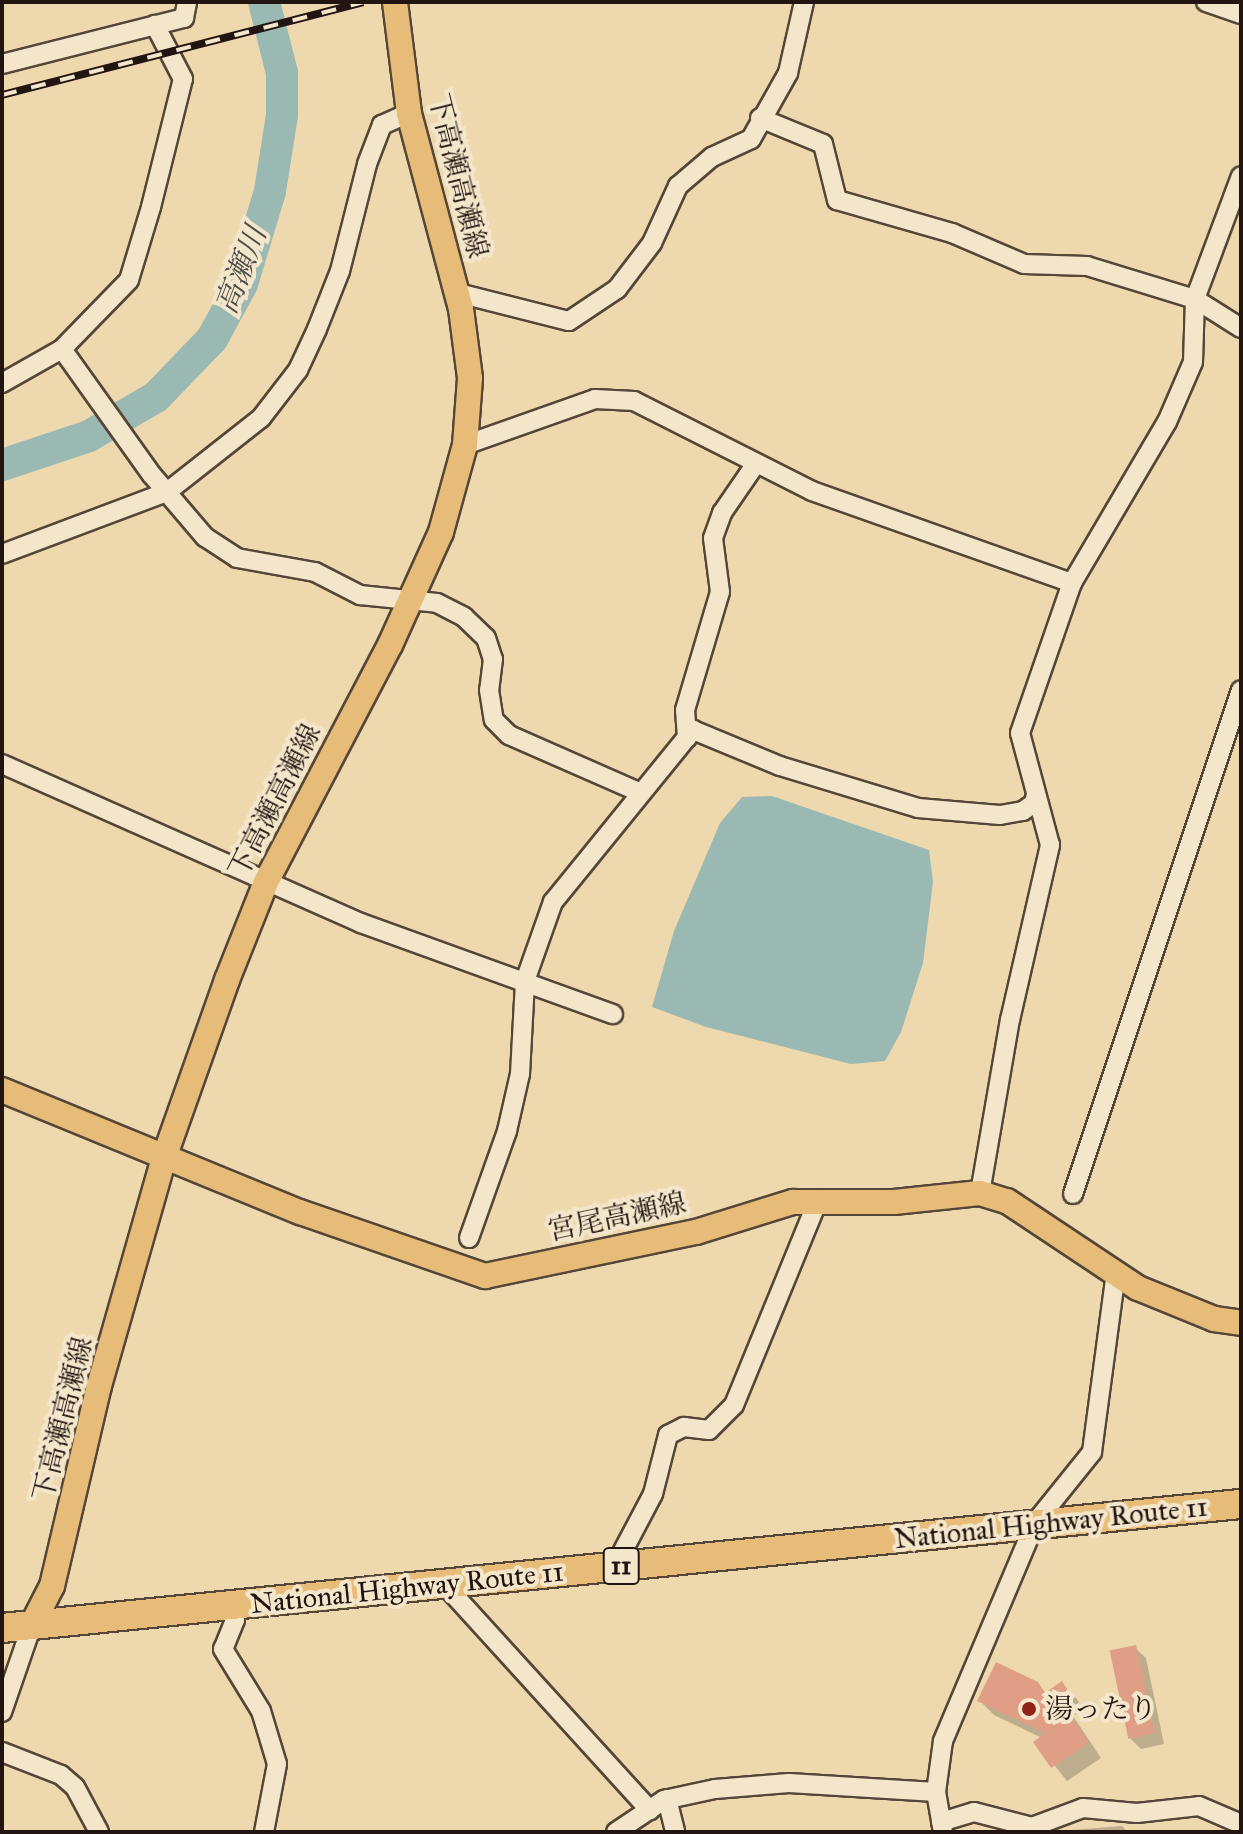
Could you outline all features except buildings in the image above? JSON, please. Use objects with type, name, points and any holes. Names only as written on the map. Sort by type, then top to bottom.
[{"type":"highway","name":"National Highway Route 11","points":[[2,1628],[1241,1504]]},
{"type":"main road","name":"下高瀬高瀬線","points":[[32,1625],[52,1586],[99,1386],[164,1158],[266,882],[410,600],[441,532],[465,445],[470,378],[458,293],[409,113],[395,2]]},
{"type":"main road","name":"宮尾高瀬線","points":[[2,1090],[164,1158],[485,1276],[696,1232],[774,1207],[818,1200],[894,1202],[980,1193],[1007,1201],[1138,1288],[1175,1304],[1241,1323]]},
{"type":"street","points":[[2,64],[184,18],[187,2]]},
{"type":"street","points":[[458,293],[569,321],[617,289],[652,243],[678,186],[712,157],[751,139],[760,118],[788,73],[804,2]]},
{"type":"street","points":[[1206,2],[1241,14]]},
{"type":"street","points":[[2,383],[64,353],[129,280],[183,79],[155,25]]},
{"type":"street","points":[[2,554],[167,492],[261,418],[298,370],[340,271],[367,164],[382,125],[409,113]]},
{"type":"street","points":[[760,118],[823,144],[837,200],[952,233],[1024,264],[1087,266],[1195,299],[1241,328]]},
{"type":"street","points":[[980,1193],[1010,1020],[1050,845],[1020,733],[1072,583],[1167,422],[1193,362],[1195,299],[1241,176]]},
{"type":"street","points":[[64,353],[152,475],[205,537],[237,558],[315,572],[360,595],[410,600],[450,610],[486,638],[493,659],[489,690],[494,720],[509,735],[641,793]]},
{"type":"street","points":[[465,445],[595,399],[634,401],[755,465],[1072,583]]},
{"type":"street","points":[[687,738],[685,710],[716,618],[720,592],[713,538],[722,513],[755,465]]},
{"type":"street","points":[[1073,1194],[1241,690]]},
{"type":"street","points":[[469,1238],[507,1131],[520,1074],[525,981],[553,902],[693,730],[780,766],[950,813],[1023,811],[1034,803],[1036,794]]},
{"type":"street","points":[[2,764],[87,797],[266,882],[361,923],[613,1014]]},
{"type":"street","points":[[615,1566],[653,1494],[668,1435],[684,1427],[709,1430],[734,1405],[818,1200]]},
{"type":"street","points":[[1116,1271],[1092,1452],[1035,1523],[943,1741],[936,1792],[942,1827],[974,1812],[1032,1827],[1083,1808],[1137,1813],[1199,1806],[1241,1824]]},
{"type":"street","points":[[444,1584],[650,1810]]},
{"type":"street","points":[[233,1605],[235,1620],[223,1649],[261,1711],[277,1764],[264,1832]]},
{"type":"street","points":[[2,1712],[32,1625]]},
{"type":"street","points":[[2,1752],[61,1775],[75,1787],[99,1832]]},
{"type":"street","points":[[616,1832],[667,1799],[789,1783],[936,1792]]},
{"type":"street","points":[[667,1799],[675,1832]]},
{"type":"water","points":[[772,796],[929,850],[933,882],[923,963],[901,1032],[885,1061],[851,1064],[706,1027],[652,1007],[674,931],[720,823],[742,797]]},
{"type":"waterway","name":"高瀬川","points":[[2,465],[89,436],[156,397],[212,339],[242,284],[270,191],[282,115],[282,73],[264,2]]},
{"type":"railway","points":[[2,95],[363,2]]},
{"type":"place","name":"湯ったり","points":[[1029,1709]]}]
